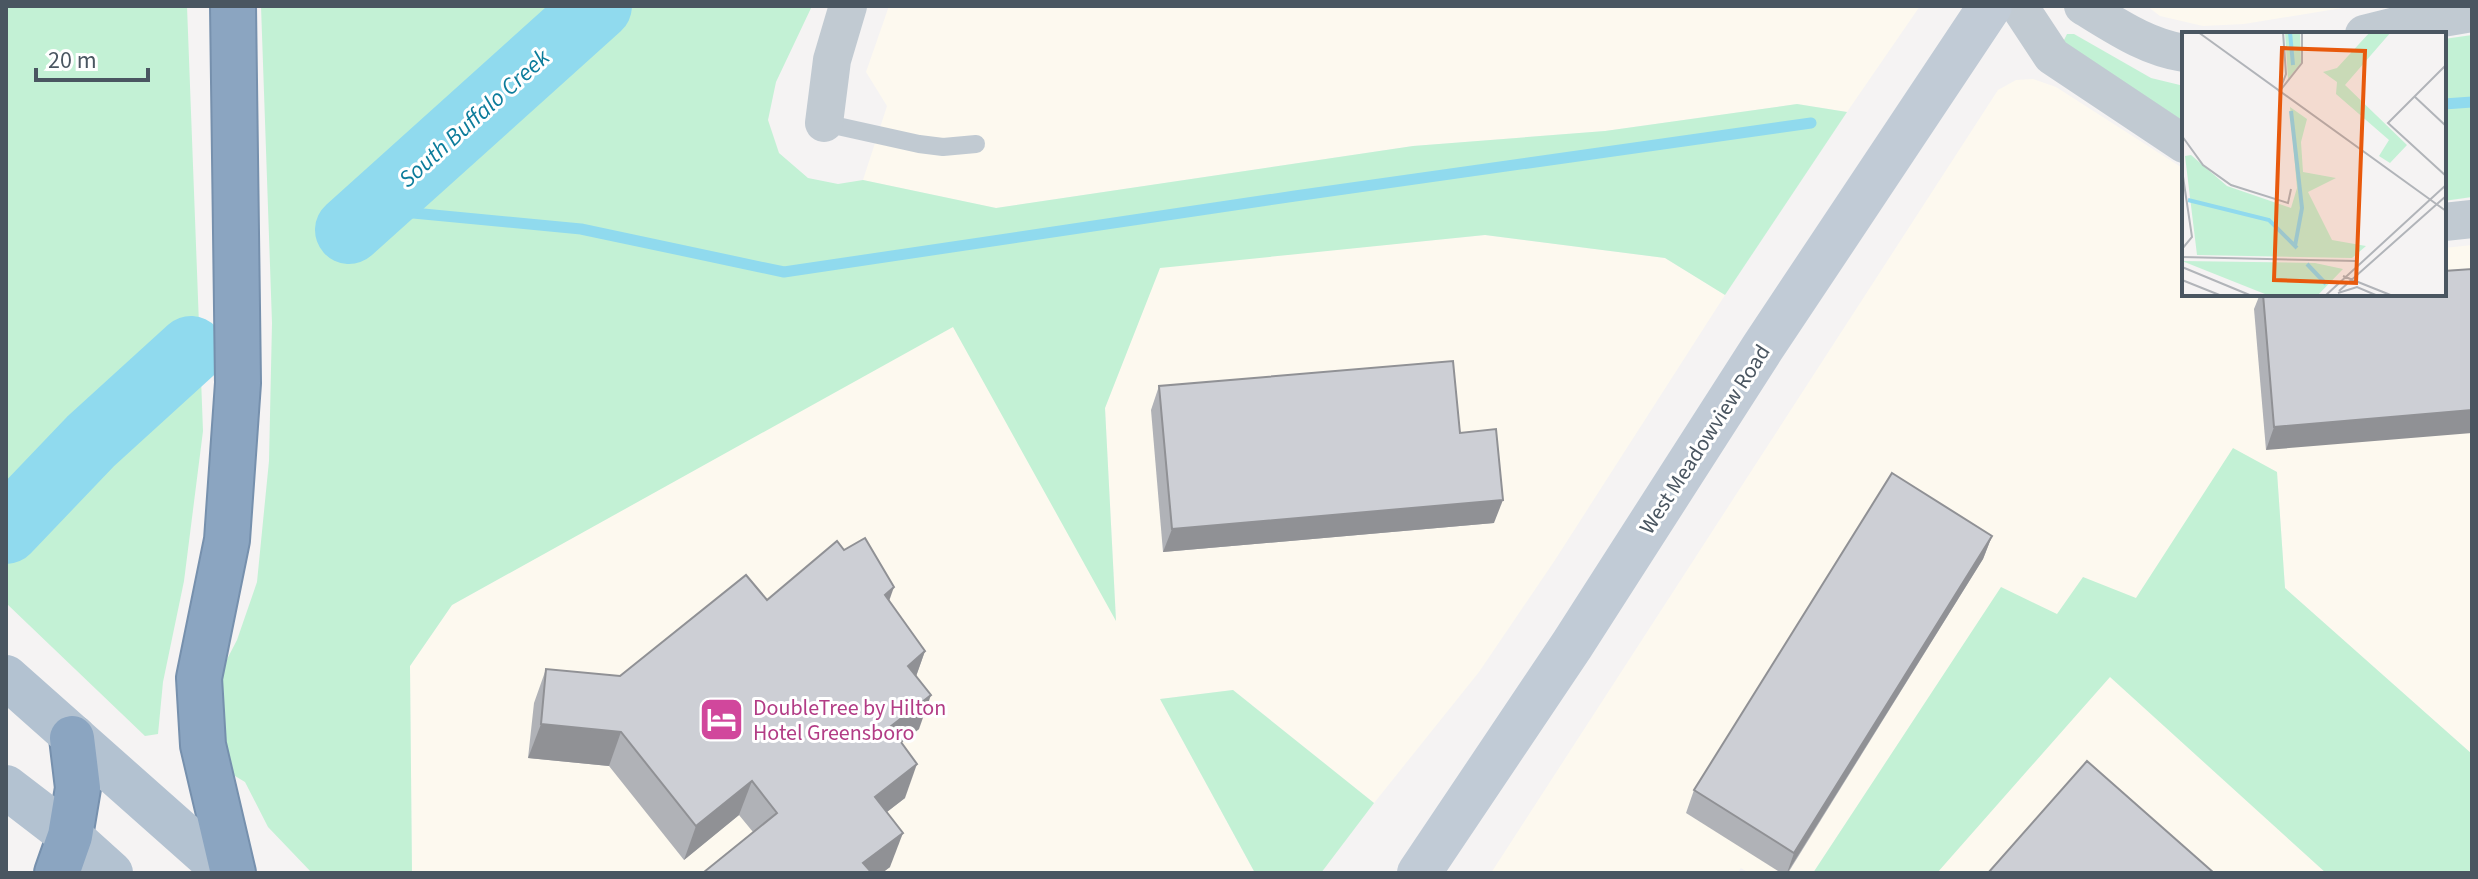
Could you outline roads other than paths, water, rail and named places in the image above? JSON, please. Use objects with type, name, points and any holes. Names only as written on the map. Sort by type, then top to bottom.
[{"type":"highway","points":[[230,873],[203,745],[199,678],[227,540],[238,383],[233,6]]},
{"type":"highway","points":[[64,855],[78,788],[72,738]]},
{"type":"main road","points":[[6,677],[72,738],[230,873]]},
{"type":"main road","points":[[6,787],[64,855],[111,873]]},
{"type":"street","points":[[824,123],[832,60],[848,6]]},
{"type":"street","name":"West Meadowview Road","points":[[1419,873],[1990,6]]},
{"type":"street","points":[[2019,6],[2052,56],[2182,143]]},
{"type":"street","points":[[2083,6],[2132,36],[2160,49],[2182,53]]},
{"type":"street","points":[[2372,32],[2472,13]]},
{"type":"street","points":[[2446,222],[2472,219]]},
{"type":"lane","points":[[824,123],[919,144],[943,147],[976,144]]},
{"type":"waterway","name":"South Buffalo Creek","points":[[349,230],[598,6]]},
{"type":"waterway","points":[[2446,104],[2472,102]]},
{"type":"waterway","points":[[371,209],[581,229],[784,272],[1811,123]]},
{"type":"waterway","name":"South Buffalo Creek","points":[[6,530],[91,441],[191,350]]},
{"type":"place","name":"DoubleTree by Hilton Hotel Greensboro","points":[[722,720]]}]
